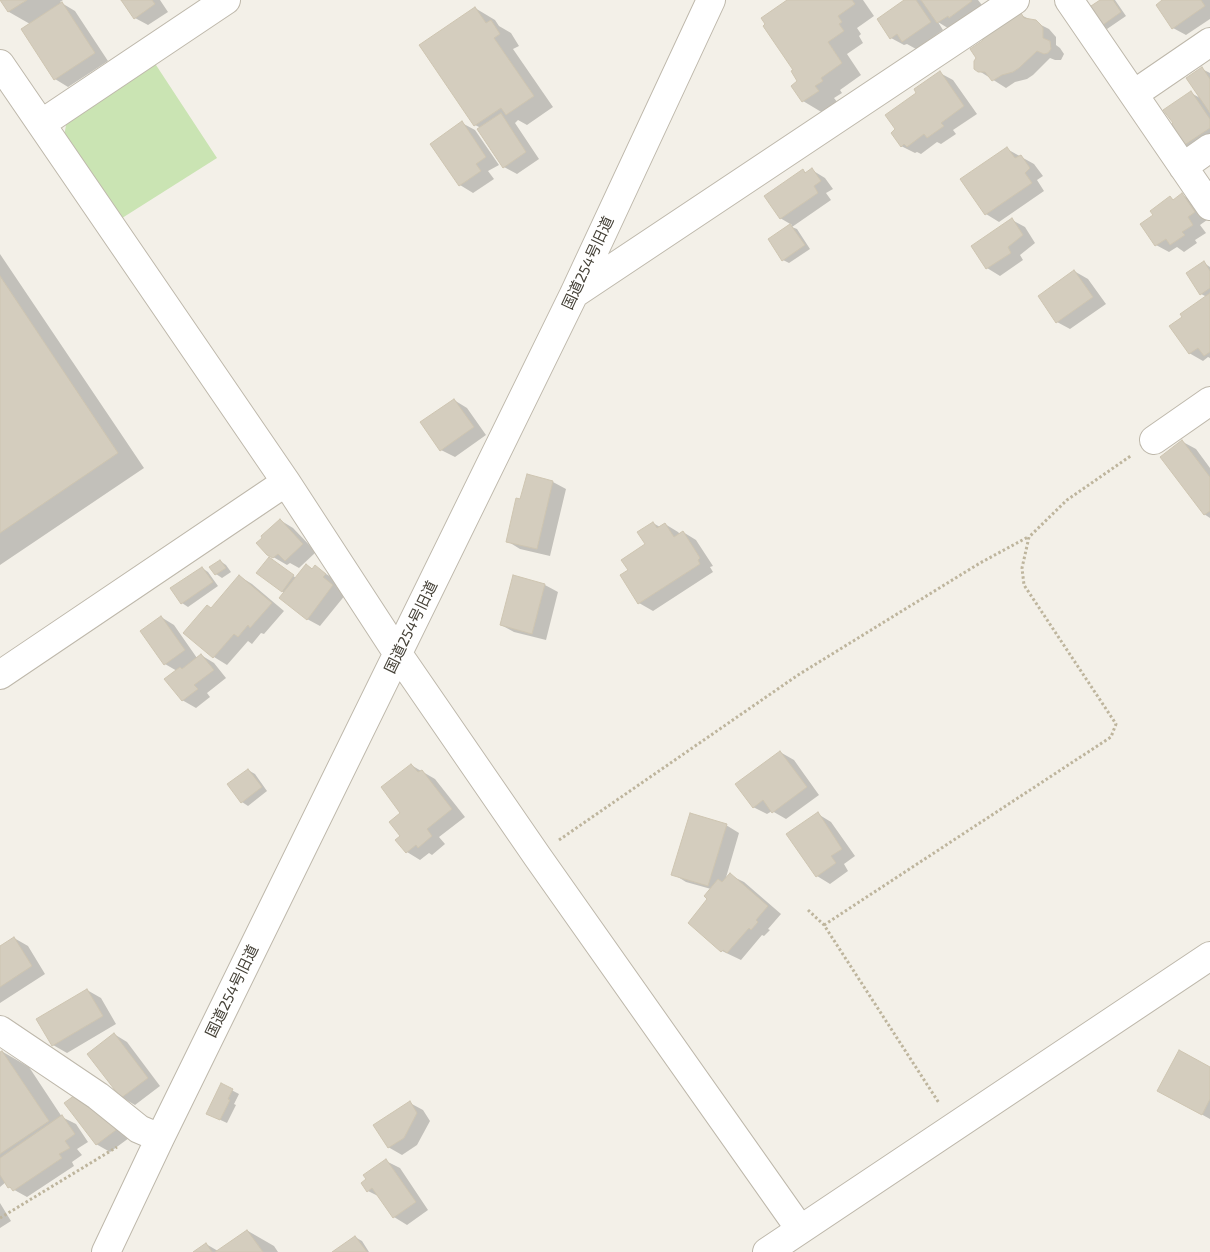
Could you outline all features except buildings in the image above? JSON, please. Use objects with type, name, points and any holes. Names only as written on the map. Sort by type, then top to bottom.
[{"type":"street","points":[[41,124],[226,0]]},
{"type":"street","name":"国道254号旧道","points":[[106,1252],[149,1133],[398,654],[574,294],[711,0]]},
{"type":"street","points":[[574,294],[1015,0]]},
{"type":"street","points":[[1069,0],[1210,206]]},
{"type":"street","points":[[1134,94],[1210,42]]},
{"type":"street","points":[[0,64],[286,482],[398,654],[537,856],[800,1230]]},
{"type":"street","points":[[1183,167],[1210,148]]},
{"type":"street","points":[[1154,440],[1210,401]]},
{"type":"street","points":[[0,675],[286,482]]},
{"type":"street","points":[[767,1252],[1210,956]]},
{"type":"street","points":[[0,1030],[149,1133]]},
{"type":"path","points":[[537,856],[798,674],[980,563],[1029,537],[1067,500],[1154,440]]},
{"type":"path","points":[[824,925],[1111,737],[1116,724],[1024,585],[1022,568],[1029,537]]},
{"type":"path","points":[[808,910],[824,925],[954,1127]]},
{"type":"path","points":[[0,1218],[114,1149],[149,1133]]},
{"type":"green space","points":[[154,62],[217,158],[119,220],[64,136],[67,120]]}]
